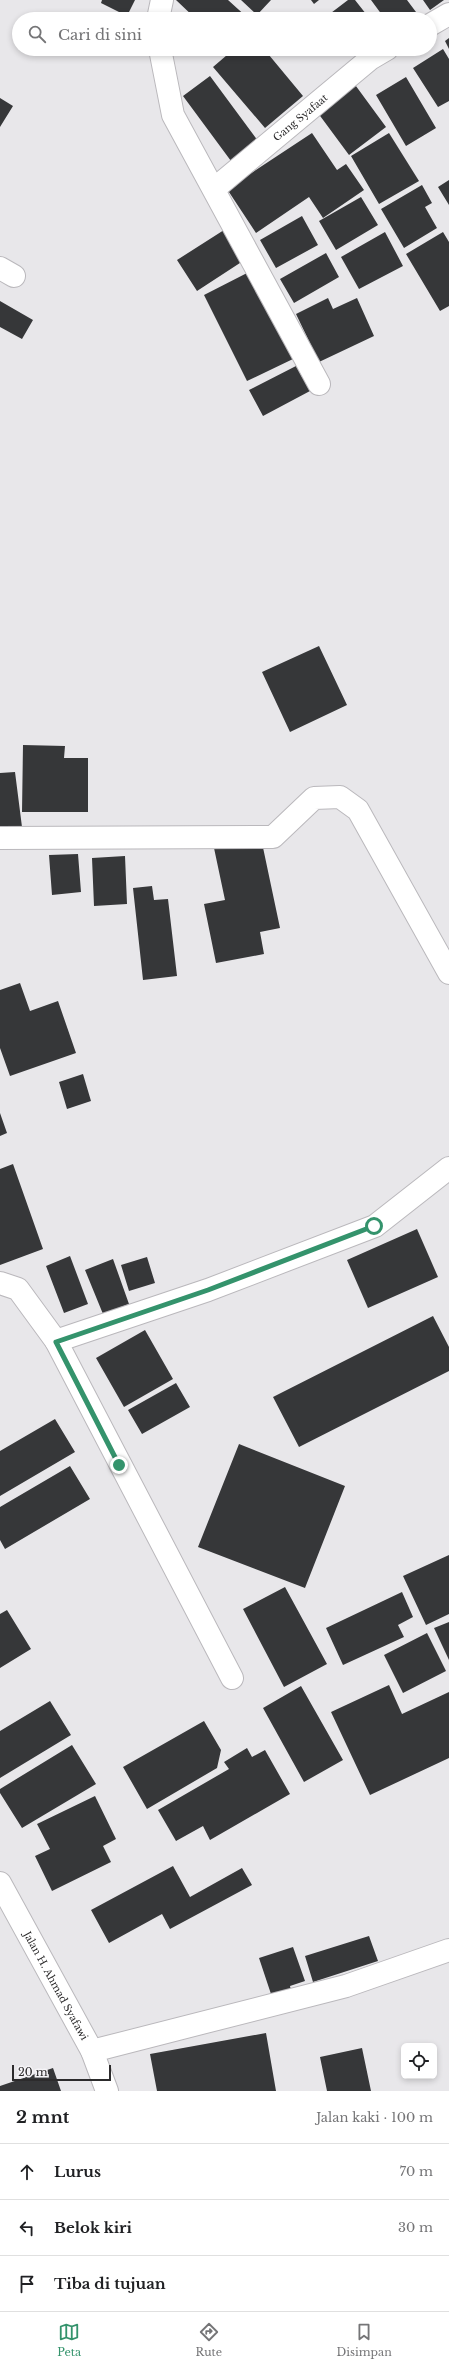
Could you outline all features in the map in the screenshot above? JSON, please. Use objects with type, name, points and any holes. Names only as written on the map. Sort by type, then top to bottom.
[{"type":"street","points":[[159,12],[162,0]]},
{"type":"street","points":[[437,21],[449,14]]},
{"type":"street","points":[[161,56],[173,115],[319,384]]},
{"type":"street","name":"Gang Syafaat","points":[[214,189],[375,56]]},
{"type":"street","points":[[0,838],[273,837],[314,798],[340,797],[358,810],[449,973]]},
{"type":"street","points":[[56,1342],[208,1290],[374,1226],[449,1168]]},
{"type":"street","points":[[0,1282],[18,1289],[56,1342],[232,1678]]},
{"type":"street","name":"Jalan H. Ahmad Syafawi","points":[[0,1882],[92,2051],[107,2091]]},
{"type":"street","points":[[92,2051],[346,1986],[449,1950]]},
{"type":"building","points":[[102,0],[135,0],[129,12],[119,12],[101,3]]},
{"type":"building","points":[[176,0],[228,0],[241,12],[189,12]]},
{"type":"building","points":[[241,0],[271,0],[260,12],[254,12]]},
{"type":"building","points":[[311,0],[319,0],[314,4]]},
{"type":"building","points":[[348,0],[355,0],[364,12],[332,12]]},
{"type":"building","points":[[371,0],[407,0],[416,12],[380,12]]},
{"type":"building","points":[[423,0],[444,0],[430,10]]},
{"type":"building","points":[[449,38],[449,49],[445,41]]},
{"type":"building","points":[[443,49],[449,59],[449,101],[438,107],[413,68],[432,56],[437,56],[437,53]]},
{"type":"building","points":[[226,56],[270,56],[303,96],[265,128],[213,67]]},
{"type":"building","points":[[210,76],[258,141],[231,161],[183,96]]},
{"type":"building","points":[[406,77],[436,128],[406,146],[376,95]]},
{"type":"building","points":[[353,82],[386,127],[349,155],[315,109]]},
{"type":"building","points":[[0,98],[13,106],[0,127]]},
{"type":"building","points":[[312,133],[337,170],[346,164],[364,190],[323,218],[309,197],[256,233],[227,189]]},
{"type":"building","points":[[389,133],[419,181],[379,204],[351,156]]},
{"type":"building","points":[[449,180],[449,205],[438,187]]},
{"type":"building","points":[[422,185],[432,203],[425,207],[437,228],[404,248],[381,209]]},
{"type":"building","points":[[361,197],[378,225],[336,250],[319,221]]},
{"type":"building","points":[[302,216],[318,245],[276,268],[260,240]]},
{"type":"building","points":[[224,230],[243,261],[197,291],[177,260]]},
{"type":"building","points":[[385,232],[403,266],[359,289],[341,257]]},
{"type":"building","points":[[443,232],[449,242],[449,306],[440,311],[406,254]]},
{"type":"building","points":[[326,253],[339,277],[294,303],[280,279]]},
{"type":"building","points":[[249,272],[293,359],[247,381],[204,295]]},
{"type":"building","points":[[328,298],[333,309],[357,298],[374,336],[319,362],[296,314]]},
{"type":"building","points":[[0,301],[33,320],[22,339],[0,327]]},
{"type":"building","points":[[296,366],[310,391],[263,416],[249,390]]},
{"type":"building","points":[[319,646],[347,705],[290,732],[262,672]]},
{"type":"building","points":[[23,745],[65,746],[64,758],[88,758],[88,812],[22,812]]},
{"type":"building","points":[[15,772],[22,827],[0,830],[0,773]]},
{"type":"building","points":[[261,838],[280,928],[260,932],[264,954],[216,963],[204,904],[225,900],[214,848]]},
{"type":"building","points":[[78,854],[81,892],[52,895],[49,855]]},
{"type":"building","points":[[125,856],[127,904],[94,906],[92,858]]},
{"type":"building","points":[[152,886],[154,900],[168,899],[177,976],[143,980],[133,888]]},
{"type":"building","points":[[20,983],[30,1011],[58,1001],[76,1053],[10,1076],[0,1048],[0,990]]},
{"type":"building","points":[[83,1074],[91,1101],[67,1109],[59,1082]]},
{"type":"building","points":[[0,1113],[7,1133],[0,1136]]},
{"type":"building","points":[[13,1164],[43,1249],[0,1265],[0,1169]]},
{"type":"building","points":[[417,1229],[438,1277],[368,1308],[347,1260]]},
{"type":"building","points":[[70,1256],[88,1304],[64,1313],[46,1266]]},
{"type":"building","points":[[147,1257],[155,1283],[129,1291],[121,1265]]},
{"type":"building","points":[[113,1259],[129,1304],[103,1314],[85,1270]]},
{"type":"building","points":[[433,1316],[449,1347],[449,1371],[299,1447],[273,1397]]},
{"type":"building","points":[[145,1330],[173,1379],[124,1407],[96,1358]]},
{"type":"building","points":[[176,1383],[190,1407],[142,1434],[128,1410]]},
{"type":"building","points":[[55,1419],[75,1452],[0,1496],[0,1451]]},
{"type":"building","points":[[239,1444],[345,1486],[305,1588],[198,1547]]},
{"type":"building","points":[[70,1466],[90,1499],[5,1549],[0,1540],[0,1507]]},
{"type":"building","points":[[449,1555],[449,1614],[426,1625],[403,1576]]},
{"type":"building","points":[[285,1587],[327,1664],[284,1687],[243,1609]]},
{"type":"building","points":[[402,1592],[413,1617],[398,1625],[404,1637],[343,1665],[326,1628]]},
{"type":"building","points":[[7,1610],[31,1649],[0,1668],[0,1614]]},
{"type":"building","points":[[449,1622],[449,1660],[434,1628]]},
{"type":"building","points":[[427,1633],[446,1671],[403,1693],[384,1655]]},
{"type":"building","points":[[389,1685],[402,1714],[449,1692],[449,1758],[370,1795],[331,1712]]},
{"type":"building","points":[[301,1686],[343,1760],[304,1782],[263,1708]]},
{"type":"building","points":[[50,1701],[71,1735],[0,1778],[0,1731]]},
{"type":"building","points":[[204,1721],[221,1750],[217,1768],[147,1809],[123,1767]]},
{"type":"building","points":[[72,1745],[96,1784],[22,1828],[0,1793],[0,1789]]},
{"type":"building","points":[[247,1748],[252,1757],[265,1750],[290,1794],[210,1840],[203,1826],[176,1841],[158,1810],[229,1769],[224,1762]]},
{"type":"building","points":[[95,1796],[116,1839],[103,1846],[111,1862],[52,1891],[35,1856],[50,1849],[37,1824]]},
{"type":"building","points":[[173,1866],[190,1897],[242,1868],[252,1885],[170,1929],[162,1914],[109,1943],[91,1910]]},
{"type":"building","points":[[369,1936],[378,1961],[313,1982],[305,1956]]},
{"type":"building","points":[[293,1947],[305,1981],[290,1986],[292,1994],[273,2000],[259,1958]]},
{"type":"building","points":[[266,2033],[276,2091],[157,2091],[150,2054]]},
{"type":"building","points":[[362,2048],[371,2091],[327,2091],[320,2057]]},
{"type":"building","points":[[53,2068],[61,2091],[0,2091],[0,2086]]},
{"type":"route","points":[[119,1465],[56,1342],[208,1290],[374,1226]]}]
